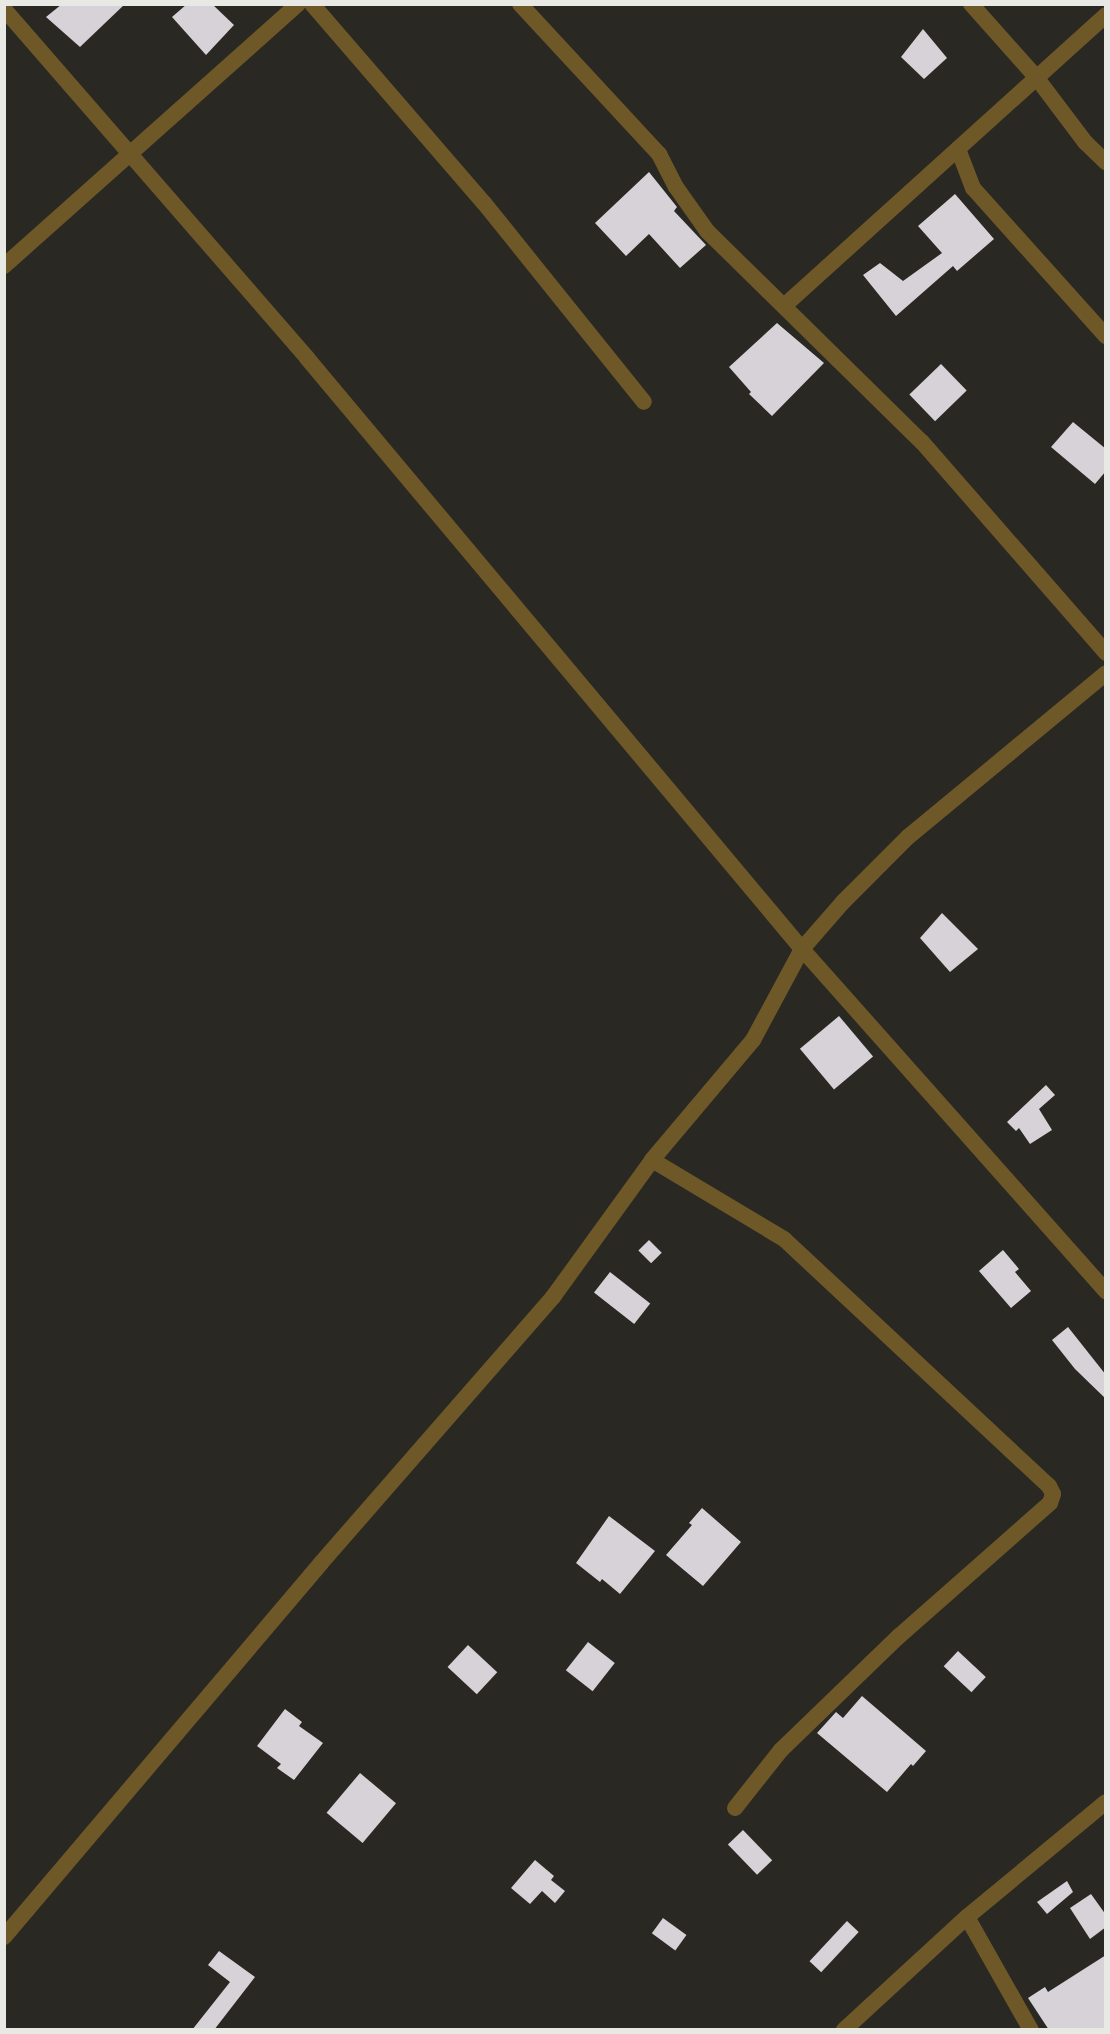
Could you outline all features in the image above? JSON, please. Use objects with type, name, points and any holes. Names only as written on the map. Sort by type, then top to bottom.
[{"type":"street","points":[[4,266],[298,4]]},
{"type":"street","points":[[312,4],[484,203],[644,402]]},
{"type":"street","points":[[520,4],[659,154],[676,187],[707,231],[922,442],[1106,653]]},
{"type":"street","points":[[971,4],[1036,77],[1069,122],[1106,162]]},
{"type":"street","points":[[4,9],[308,358],[802,949],[1106,1291]]},
{"type":"street","points":[[784,306],[1106,15]]},
{"type":"street","points":[[958,149],[973,188],[1106,336]]},
{"type":"street","points":[[4,1937],[321,1563],[553,1297],[651,1160],[753,1040],[802,949],[843,902],[908,837],[1106,673]]},
{"type":"street","points":[[651,1160],[784,1239],[1049,1486],[1053,1494],[1050,1503],[899,1636],[781,1750],[735,1808]]},
{"type":"street","points":[[844,2030],[967,1917],[1106,1802]]},
{"type":"street","points":[[967,1917],[1031,2030]]},
{"type":"building","points":[[62,4],[125,4],[80,47],[46,17]]},
{"type":"building","points":[[187,4],[212,4],[234,25],[206,55],[172,17]]},
{"type":"building","points":[[923,29],[947,58],[924,79],[901,57]]},
{"type":"building","points":[[649,172],[677,207],[674,211],[706,245],[680,268],[649,234],[626,256],[595,223]]},
{"type":"building","points":[[955,194],[994,239],[957,271],[953,266],[896,316],[863,275],[880,263],[903,281],[942,253],[918,226]]},
{"type":"building","points":[[777,323],[824,363],[772,416],[749,394],[751,392],[729,367]]},
{"type":"building","points":[[941,364],[967,391],[935,421],[909,395]]},
{"type":"building","points":[[1073,422],[1106,449],[1106,471],[1095,484],[1051,447]]},
{"type":"building","points":[[942,913],[978,949],[950,972],[920,938]]},
{"type":"building","points":[[839,1016],[873,1057],[834,1089],[800,1049]]},
{"type":"building","points":[[1046,1085],[1055,1095],[1039,1109],[1052,1130],[1030,1144],[1019,1128],[1016,1131],[1007,1122]]},
{"type":"building","points":[[649,1240],[662,1253],[651,1263],[638,1251]]},
{"type":"building","points":[[1003,1250],[1019,1269],[1015,1272],[1031,1291],[1011,1308],[979,1271]]},
{"type":"building","points":[[610,1272],[650,1303],[634,1324],[594,1292]]},
{"type":"building","points":[[1068,1327],[1106,1375],[1106,1399],[1075,1369],[1052,1340]]},
{"type":"building","points":[[702,1508],[741,1542],[703,1586],[666,1555],[692,1525],[689,1523]]},
{"type":"building","points":[[609,1516],[655,1551],[620,1594],[602,1579],[600,1582],[576,1563]]},
{"type":"building","points":[[588,1642],[615,1663],[593,1691],[566,1670]]},
{"type":"building","points":[[468,1645],[497,1672],[477,1694],[448,1667]]},
{"type":"building","points":[[958,1651],[986,1677],[971,1692],[944,1666]]},
{"type":"building","points":[[862,1696],[926,1751],[913,1766],[911,1764],[887,1792],[817,1733],[836,1712],[843,1718]]},
{"type":"building","points":[[285,1709],[302,1722],[299,1726],[323,1743],[294,1780],[277,1768],[281,1764],[257,1746]]},
{"type":"building","points":[[360,1773],[396,1803],[363,1843],[327,1813]]},
{"type":"building","points":[[743,1830],[772,1860],[757,1875],[728,1845]]},
{"type":"building","points":[[535,1860],[554,1876],[551,1880],[565,1891],[555,1903],[542,1891],[530,1904],[511,1888]]},
{"type":"building","points":[[1067,1881],[1073,1892],[1047,1914],[1037,1902]]},
{"type":"building","points":[[1091,1894],[1106,1915],[1106,1927],[1090,1939],[1070,1908]]},
{"type":"building","points":[[663,1918],[686,1935],[675,1950],[652,1933]]},
{"type":"building","points":[[847,1921],[859,1932],[821,1972],[809,1961]]},
{"type":"building","points":[[219,1951],[255,1977],[214,2030],[192,2030],[230,1982],[208,1965]]},
{"type":"building","points":[[1106,1955],[1106,2030],[1049,2030],[1028,1998],[1045,1987],[1048,1992]]}]
